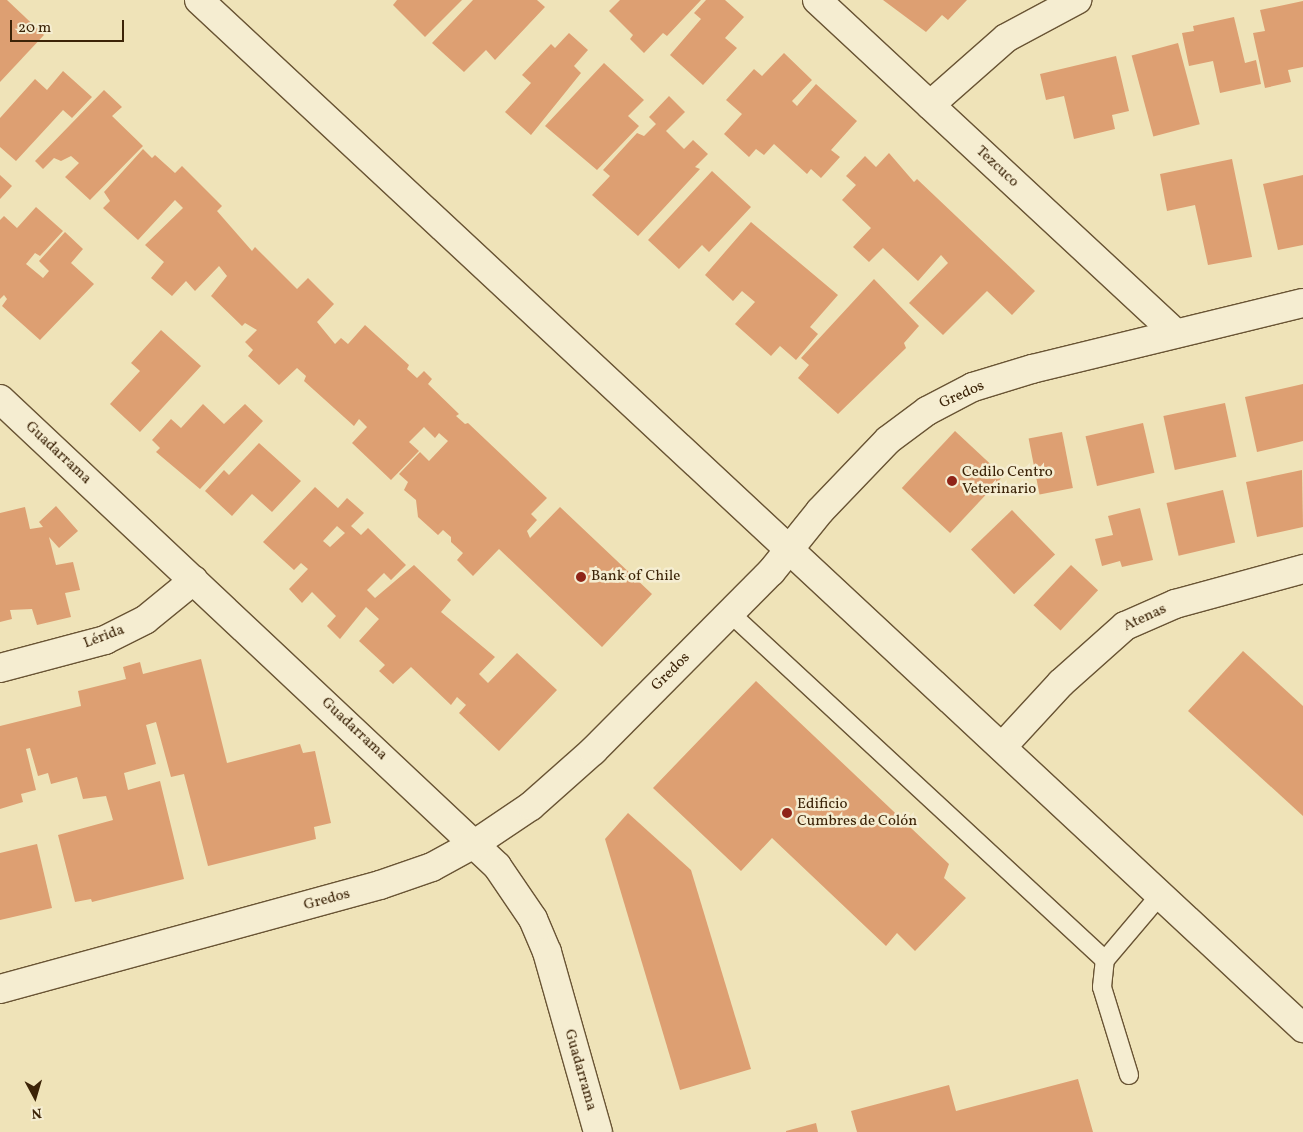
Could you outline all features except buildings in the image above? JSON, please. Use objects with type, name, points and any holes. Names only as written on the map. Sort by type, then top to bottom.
[{"type":"street","points":[[199,0],[790,548],[1303,1028]]},
{"type":"street","name":"Tezcuco","points":[[817,0],[1176,334]]},
{"type":"street","points":[[930,105],[1006,38],[1077,0]]},
{"type":"street","name":"Gredos","points":[[0,989],[380,885],[432,867],[476,843],[531,806],[593,751],[730,613],[888,440],[927,411],[981,384],[1303,303]]},
{"type":"street","name":"Guadarrama","points":[[0,399],[476,843],[519,895],[533,919],[547,952],[598,1132]]},
{"type":"street","name":"Atenas","points":[[1002,747],[1061,683],[1125,626],[1175,604],[1303,569]]},
{"type":"street","name":"Lérida","points":[[0,668],[105,640],[145,620],[194,580]]},
{"type":"lane","points":[[730,613],[1105,960]]},
{"type":"lane","points":[[1129,1075],[1102,987],[1105,960],[1160,895]]},
{"type":"place","name":"Cedilo Centro Veterinario","points":[[952,481]]},
{"type":"place","name":"Bank of Chile","points":[[581,577]]},
{"type":"place","name":"Edificio Cumbres de Colón","points":[[787,813]]}]
